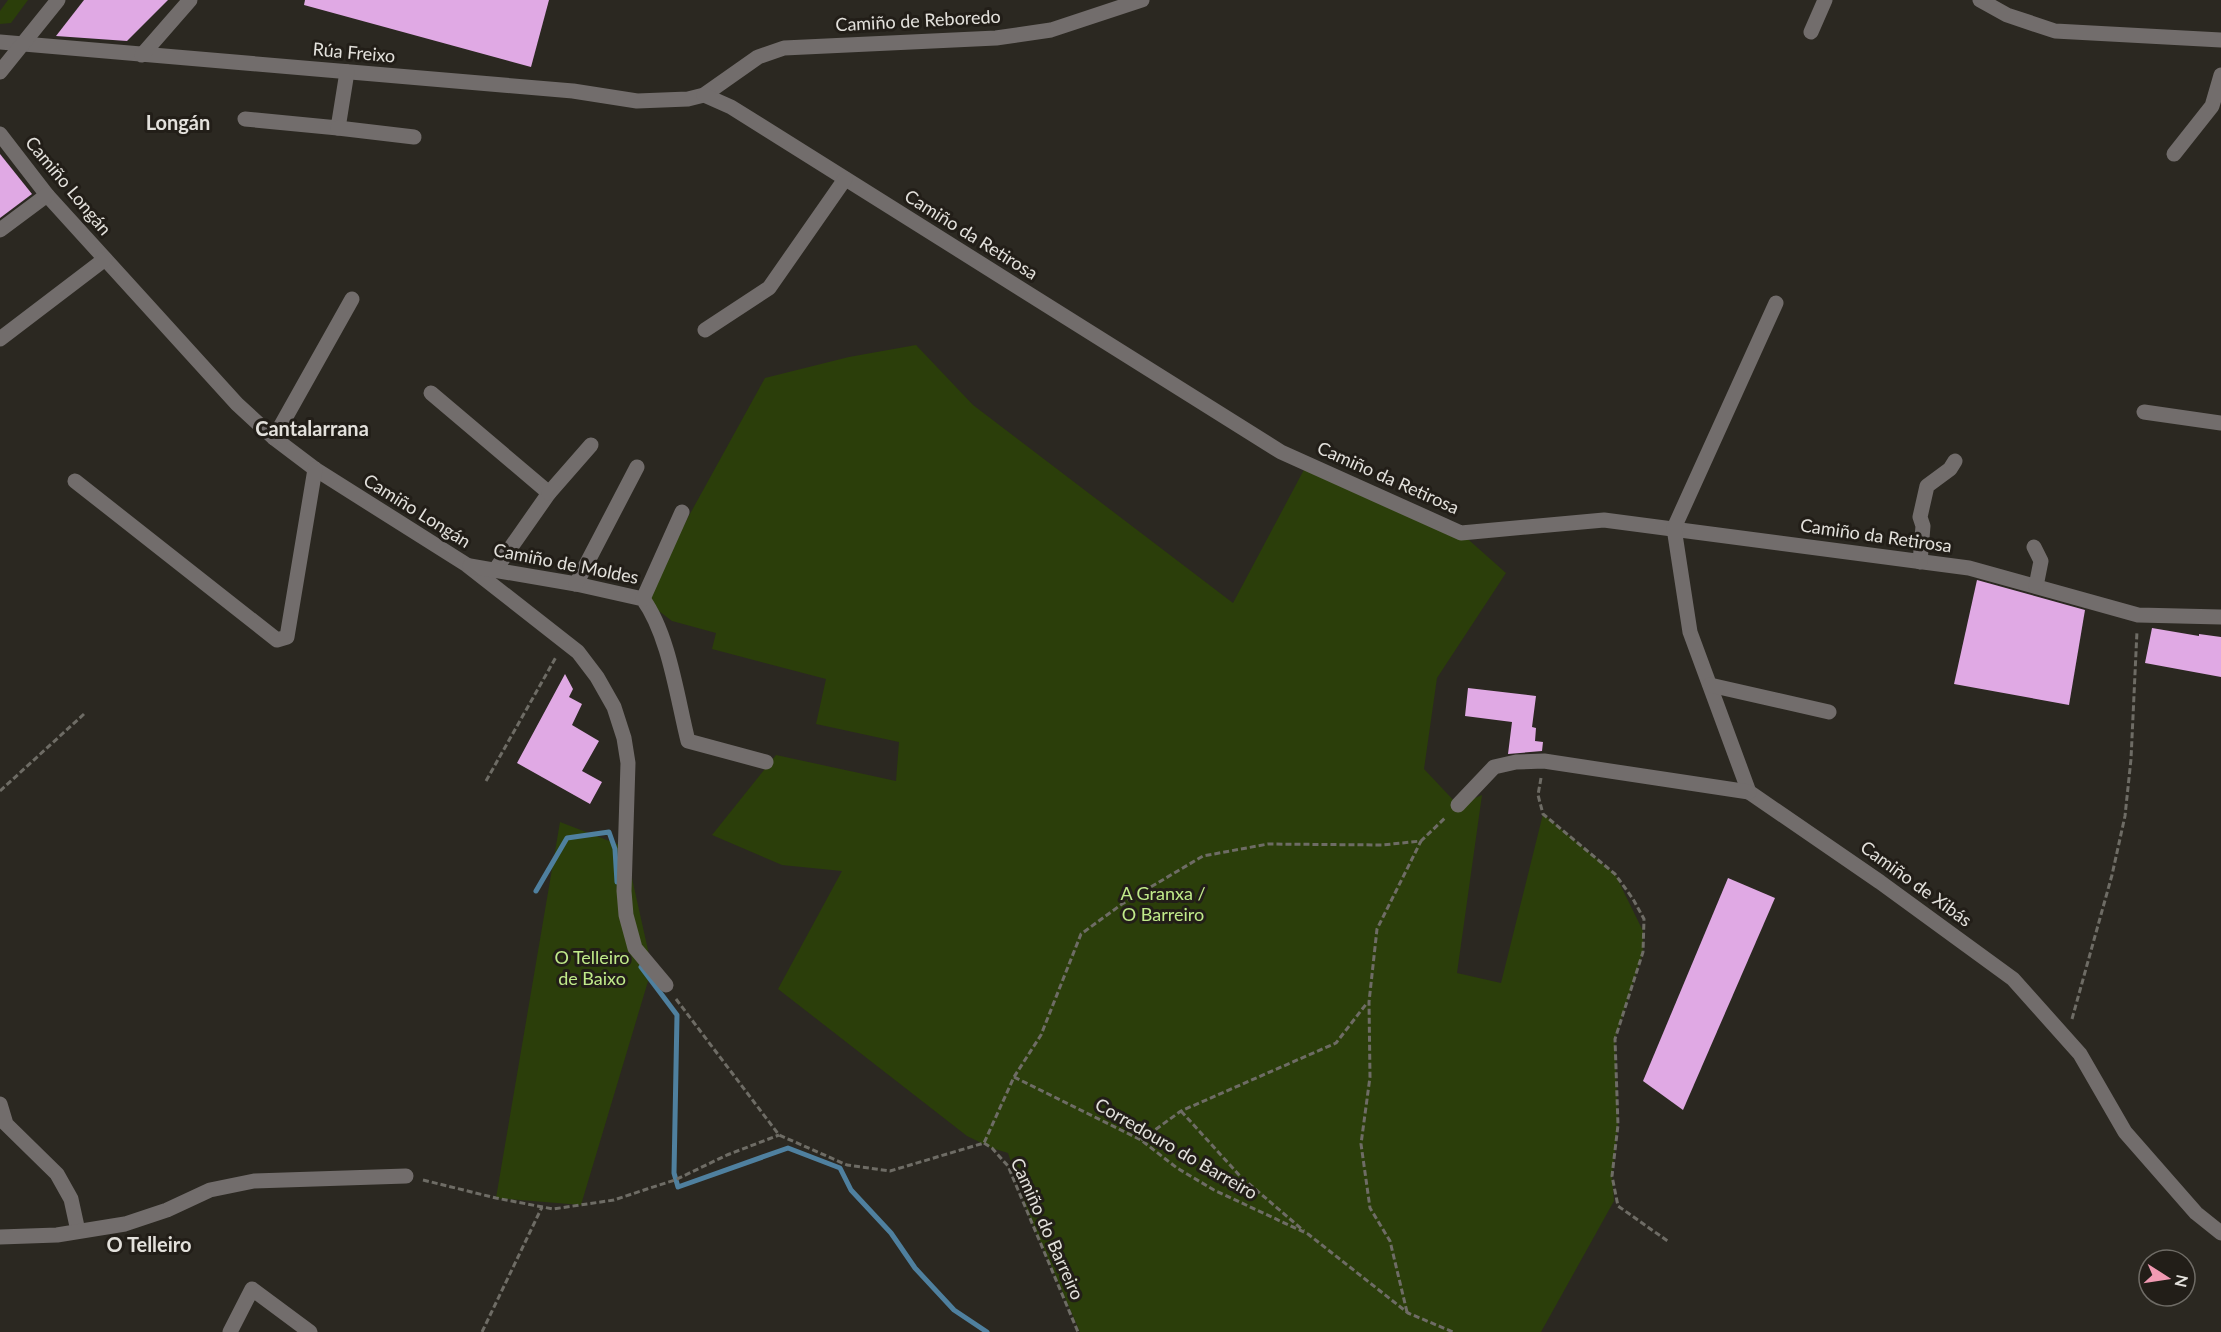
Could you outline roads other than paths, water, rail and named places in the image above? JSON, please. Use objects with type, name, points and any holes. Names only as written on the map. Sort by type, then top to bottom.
[{"type":"street","points":[[0,72],[58,0]]},
{"type":"street","points":[[142,55],[189,0]]},
{"type":"street","name":"Camiño de Reboredo","points":[[704,95],[758,57],[784,48],[996,38],[1051,30],[1142,0]]},
{"type":"street","points":[[1811,32],[1825,0]]},
{"type":"street","points":[[1980,0],[2007,15],[2055,31],[2221,40]]},
{"type":"street","name":"Rúa Freixo","points":[[0,42],[573,91],[637,101],[688,99],[704,95]]},
{"type":"street","points":[[338,128],[347,72]]},
{"type":"street","points":[[2174,154],[2212,106],[2221,75]]},
{"type":"street","name":"Camiño da Retirosa","points":[[704,95],[731,107],[1281,452],[1461,533],[1604,520],[1969,568],[2138,615],[2221,617]]},
{"type":"street","points":[[245,119],[414,137]]},
{"type":"street","name":"Camiño Longán","points":[[0,134],[47,195],[237,404],[274,438],[315,469],[467,565],[578,652],[597,677],[614,707],[624,738],[628,763],[624,891],[626,915],[635,948],[666,985]]},
{"type":"street","points":[[705,330],[770,288],[844,178]]},
{"type":"street","points":[[0,230],[47,195]]},
{"type":"street","points":[[0,339],[105,259]]},
{"type":"street","points":[[274,438],[352,299]]},
{"type":"street","points":[[1458,805],[1494,767],[1516,762],[1544,761],[1749,792],[1690,632],[1674,528],[1776,303]]},
{"type":"street","points":[[431,393],[549,493]]},
{"type":"street","points":[[2144,412],[2221,423]]},
{"type":"street","points":[[495,570],[549,493],[591,445]]},
{"type":"street","points":[[1920,562],[1923,526],[1920,517],[1927,486],[1950,469],[1955,462]]},
{"type":"street","points":[[576,584],[637,467]]},
{"type":"street","points":[[75,481],[277,640],[287,637],[315,469]]},
{"type":"street","points":[[643,599],[682,512]]},
{"type":"street","points":[[2034,547],[2042,561],[2036,586]]},
{"type":"street","name":"Camiño de Moldes","points":[[467,565],[576,584],[643,599],[653,613],[661,631],[688,741],[766,762]]},
{"type":"street","points":[[1710,685],[1829,712]]},
{"type":"street","name":"Camiño de Xibás","points":[[1749,792],[1880,882],[2013,979],[2080,1054],[2125,1132],[2196,1213],[2221,1233]]},
{"type":"street","points":[[0,1104],[6,1124],[57,1174],[71,1198],[78,1231]]},
{"type":"street","points":[[0,1237],[57,1235],[125,1224],[167,1210],[210,1190],[254,1181],[406,1176]]},
{"type":"street","points":[[230,1332],[252,1289],[310,1332]]},
{"type":"waterway","points":[[536,891],[567,838],[609,832],[615,849],[617,882]]},
{"type":"waterway","points":[[641,967],[677,1015],[674,1173],[678,1187],[788,1148],[840,1168],[851,1190],[891,1233],[915,1268],[954,1310],[987,1332]]},
{"type":"district","name":"Longán","points":[[178,123]]},
{"type":"district","name":"Cantalarrana","points":[[312,429]]},
{"type":"district","name":"O Telleiro","points":[[149,1245]]},
{"type":"park label","name":"A Granxa / O Barreiro","points":[[1163,904]]},
{"type":"park label","name":"O Telleiro de Baixo","points":[[592,968]]}]
